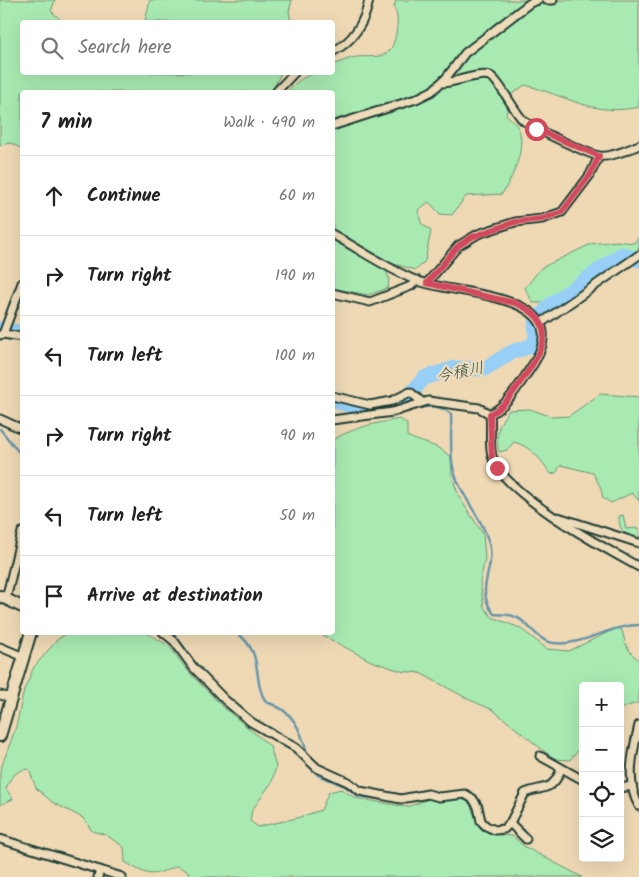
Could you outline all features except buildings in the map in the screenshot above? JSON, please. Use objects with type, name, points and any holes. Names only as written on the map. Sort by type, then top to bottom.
[{"type":"street","points":[[335,50],[353,36],[362,24],[369,0]]},
{"type":"street","points":[[335,125],[416,99],[441,83],[465,53],[530,3],[538,0]]},
{"type":"street","points":[[546,0],[554,0]]},
{"type":"street","points":[[278,90],[292,75]]},
{"type":"street","points":[[441,83],[490,76],[498,82],[504,94],[526,124],[599,156],[628,150],[639,145]]},
{"type":"street","points":[[427,283],[458,246],[472,237],[515,222],[542,219],[562,212],[590,175],[599,156]]},
{"type":"street","points":[[335,236],[417,280],[515,303],[527,308],[541,323],[543,348],[509,398],[499,410],[490,414]]},
{"type":"street","points":[[541,323],[639,255]]},
{"type":"street","points":[[335,294],[370,302],[411,286],[417,280]]},
{"type":"street","points":[[20,288],[2,334],[20,337]]},
{"type":"street","points":[[335,397],[359,404],[381,405],[410,392],[420,398],[422,402]]},
{"type":"street","points":[[335,420],[392,412],[422,402],[445,401],[479,408],[490,414]]},
{"type":"street","points":[[490,414],[492,457],[500,473],[514,488],[590,540],[639,568]]},
{"type":"street","points":[[0,419],[20,428]]},
{"type":"street","points":[[556,517],[567,518],[639,543]]},
{"type":"street","points":[[20,539],[3,597],[20,607]]},
{"type":"street","points":[[0,736],[30,635]]},
{"type":"street","points":[[167,635],[174,641],[193,667],[251,722],[296,748],[324,773],[348,782],[360,791],[395,798],[465,794],[473,799],[478,807],[481,821],[486,826],[495,830],[504,829],[510,823],[525,793],[552,786],[556,782],[561,770]]},
{"type":"street","points":[[0,647],[24,656]]},
{"type":"street","points":[[0,695],[12,698]]},
{"type":"street","points":[[639,725],[630,774],[639,806]]},
{"type":"street","points":[[540,756],[561,770],[579,778]]},
{"type":"street","points":[[624,787],[632,786]]},
{"type":"street","points":[[510,823],[526,839]]},
{"type":"street","points":[[0,840],[99,873],[122,877]]},
{"type":"green space","points":[[0,0],[55,0],[51,11],[61,20],[20,20],[20,75],[280,75],[274,87],[275,90],[20,90],[20,148],[11,143],[0,145]]},
{"type":"green space","points":[[150,0],[292,0],[289,11],[291,20],[145,20]]},
{"type":"green space","points":[[396,0],[639,0],[639,107],[608,109],[594,107],[525,85],[512,94],[506,114],[518,128],[521,146],[514,172],[502,194],[466,196],[452,215],[440,214],[429,202],[418,210],[421,223],[431,231],[425,261],[416,270],[390,263],[387,273],[389,278],[388,288],[368,295],[335,288],[335,90],[288,90],[306,76],[335,75],[335,64],[349,59],[385,54],[390,50],[396,33],[397,20],[394,7]]},
{"type":"green space","points":[[639,237],[639,258],[623,251],[551,303],[533,303],[525,288],[541,268],[591,244],[616,241],[634,243]]},
{"type":"green space","points":[[600,394],[639,397],[639,501],[632,493],[611,503],[603,498],[600,486],[593,473],[561,465],[556,473],[551,474],[540,459],[520,444],[514,442],[507,450],[499,452],[498,429],[509,410],[530,409],[552,417],[569,416]]},
{"type":"green space","points":[[400,419],[407,424],[407,436],[434,446],[451,457],[452,476],[459,497],[483,534],[485,558],[480,582],[484,607],[492,617],[520,628],[547,649],[569,651],[617,628],[622,630],[627,647],[639,660],[639,702],[624,708],[624,682],[579,682],[579,750],[570,760],[554,759],[493,710],[420,673],[401,671],[371,661],[322,635],[335,635],[335,439],[357,429]]},
{"type":"green space","points":[[623,515],[626,529],[639,528],[639,538],[623,532],[619,516]]},
{"type":"green space","points":[[65,635],[150,635],[169,646],[188,671],[222,706],[270,746],[276,767],[272,782],[252,810],[250,821],[258,827],[321,810],[329,792],[341,789],[355,798],[407,807],[429,799],[458,798],[469,802],[480,828],[490,834],[512,836],[525,847],[582,877],[187,877],[189,872],[177,866],[155,874],[140,871],[125,862],[124,847],[106,835],[92,831],[83,818],[52,802],[36,788],[29,769],[20,771],[9,781],[6,789],[13,799],[0,805],[0,771],[16,727],[24,690],[34,667],[58,639]]},
{"type":"waterway","name":"今積川","points":[[335,401],[362,409],[375,409],[395,404],[407,398],[424,378],[455,368],[484,369],[512,352],[534,345],[536,336],[535,324],[550,305],[622,254],[639,260]]},
{"type":"waterway","name":"今積川","points":[[0,329],[20,333]]},
{"type":"waterway","points":[[407,398],[412,399],[416,409],[434,407],[451,414],[451,451],[454,472],[462,491],[479,519],[490,548],[491,557],[485,589],[488,605],[494,614],[518,618],[542,638],[553,643],[574,642],[617,628],[639,625]]},
{"type":"waterway","points":[[0,429],[20,454]]},
{"type":"waterway","points":[[239,635],[245,640],[255,658],[259,684],[266,702],[283,710],[295,722],[308,757]]},
{"type":"waterway","points":[[313,769],[318,775],[345,786],[358,796],[401,802]]},
{"type":"route","points":[[497,468],[492,457],[490,414],[499,410],[509,398],[543,348],[544,336],[541,323],[527,308],[515,303],[427,283],[458,246],[472,237],[515,222],[542,219],[562,212],[590,175],[599,156],[536,129]]}]
